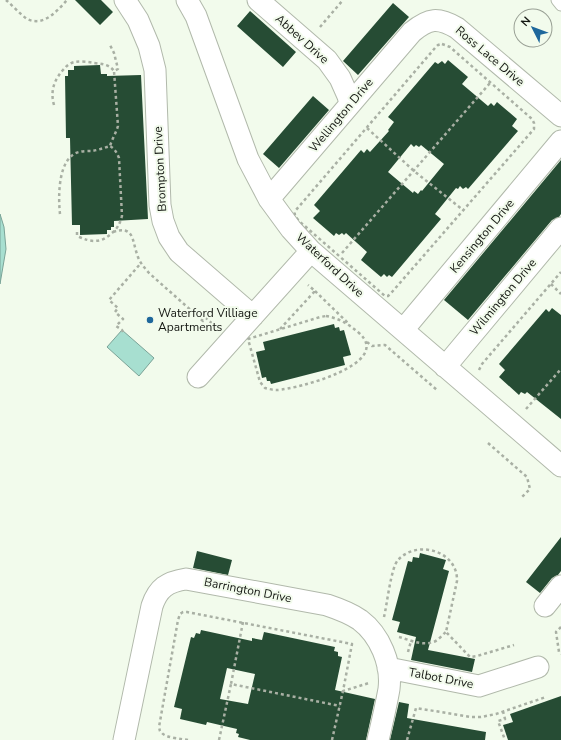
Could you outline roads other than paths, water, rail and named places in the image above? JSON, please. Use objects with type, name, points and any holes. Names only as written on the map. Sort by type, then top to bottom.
[{"type":"street","name":"Brompton Drive","points":[[125,0],[138,20],[150,46],[155,70],[160,205],[163,221],[169,237],[179,252],[253,316]]},
{"type":"street","name":"Waterford Drive","points":[[187,0],[196,16],[248,159],[269,199],[291,229],[312,251],[561,466]]},
{"type":"street","name":"Abbev Drive","points":[[258,0],[327,60],[340,78],[350,104]]},
{"type":"street","name":"Ross Lace Drive","points":[[412,32],[421,24],[434,20],[446,22],[457,28],[561,116]]},
{"type":"street","name":"Wellington Drive","points":[[269,199],[412,32]]},
{"type":"street","name":"Kensington Drive","points":[[403,330],[561,141]]},
{"type":"street","name":"Wilmington Drive","points":[[445,366],[561,228]]},
{"type":"street","points":[[198,377],[312,251]]},
{"type":"street","name":"Barrington Drive","points":[[124,740],[152,606],[155,598],[162,588],[174,581],[186,579],[327,605],[344,610],[361,620],[374,635],[384,652],[388,673],[389,687],[378,740]]},
{"type":"street","points":[[545,606],[561,586]]},
{"type":"street","name":"Talbot Drive","points":[[388,673],[479,686],[538,667]]},
{"type":"lane","points":[[557,0],[561,5]]},
{"type":"water","points":[[0,214],[4,227],[6,249],[0,284]]},
{"type":"water","points":[[122,330],[154,358],[139,376],[107,347]]},
{"type":"place","name":"Waterford Villiage Apartments","points":[[150,320]]}]
